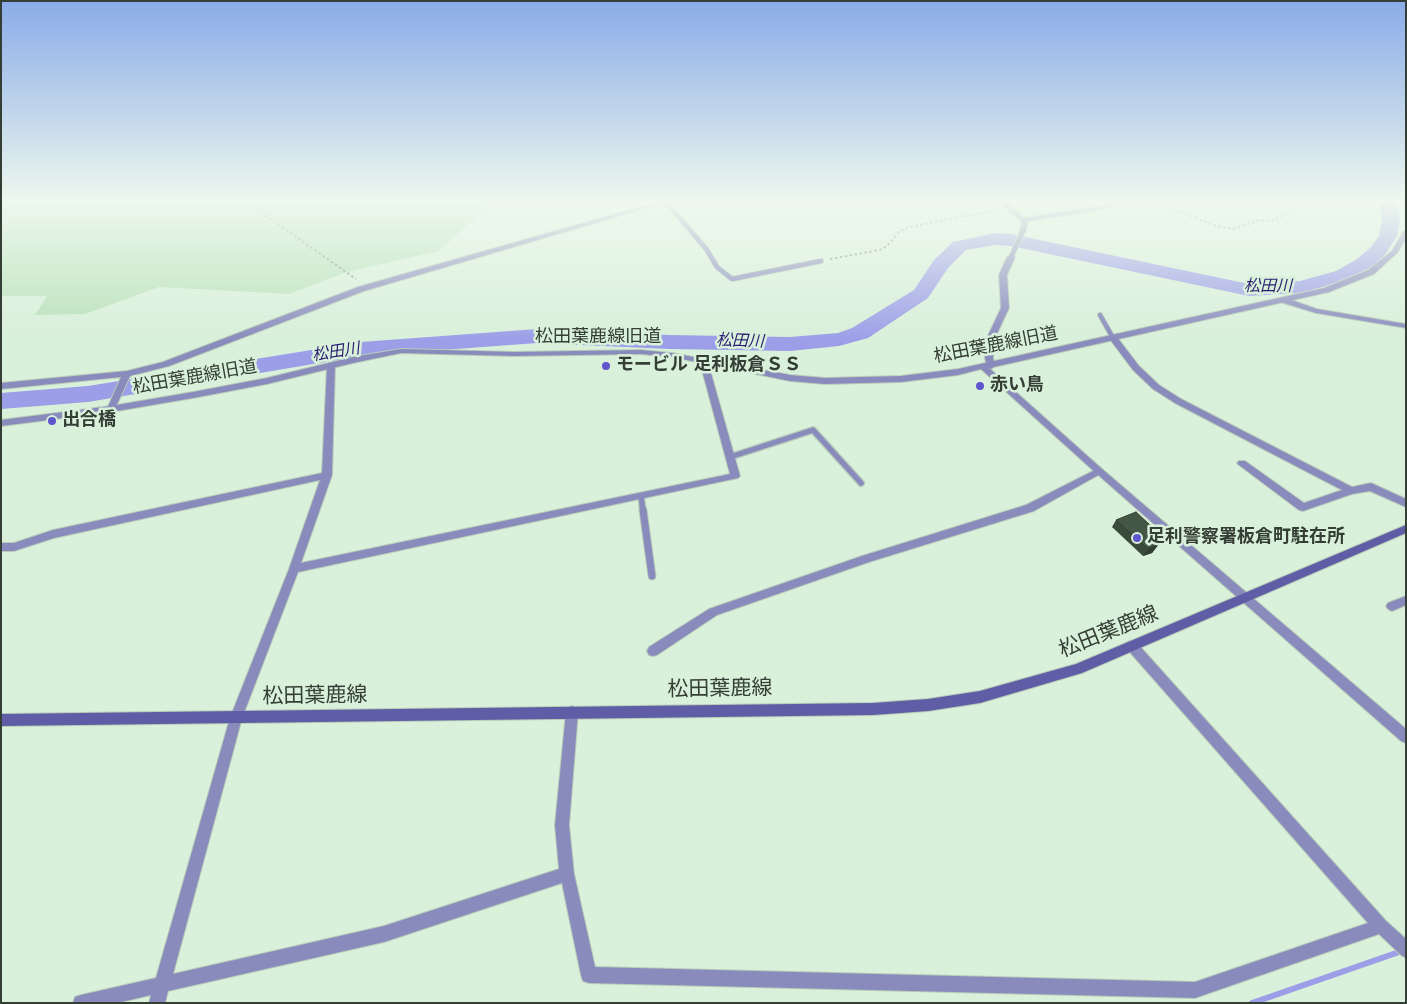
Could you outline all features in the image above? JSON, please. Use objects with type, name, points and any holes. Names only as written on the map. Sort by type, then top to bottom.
[{"type":"main road","name":"松田葉鹿線","points":[[1,720],[872,709],[928,705],[980,698],[1078,669],[1406,529]]},
{"type":"street","points":[[1,386],[126,376],[191,356],[361,289],[504,248]]},
{"type":"street","name":"松田葉鹿線旧道","points":[[1,423],[267,381],[400,351],[514,354],[641,352],[709,362],[797,379],[846,382],[901,379],[988,367],[1326,290],[1371,272],[1395,252],[1397,248]]},
{"type":"street","points":[[1011,257],[1003,275],[1005,308],[990,340],[988,367],[1099,471],[1406,737]]},
{"type":"street","points":[[1283,300],[1316,311],[1406,326]]},
{"type":"street","points":[[1113,338],[1156,387],[1178,401],[1351,491]]},
{"type":"street","points":[[294,569],[735,476],[706,370],[709,362]]},
{"type":"street","points":[[158,1003],[236,718],[294,569],[327,475],[331,366]]},
{"type":"street","points":[[113,406],[126,376]]},
{"type":"street","points":[[1242,463],[1303,507],[1351,491],[1377,488],[1406,503]]},
{"type":"street","points":[[653,650],[713,612],[866,559],[1030,508],[1099,471]]},
{"type":"street","points":[[1,547],[14,547],[53,534],[327,475]]},
{"type":"street","points":[[1392,606],[1406,600]]},
{"type":"street","points":[[1132,646],[1381,926],[1406,950]]},
{"type":"street","points":[[572,712],[562,825],[567,874],[589,975],[1195,990],[1381,926]]},
{"type":"street","points":[[81,1003],[384,934],[567,874]]},
{"type":"lane","points":[[705,248],[717,267],[732,279],[821,260]]},
{"type":"lane","points":[[1011,257],[1015,248]]},
{"type":"lane","points":[[1100,315],[1113,338]]},
{"type":"lane","points":[[730,457],[813,430],[861,483]]},
{"type":"lane","points":[[641,496],[652,576]]},
{"type":"path","points":[[312,248],[353,277]]},
{"type":"path","points":[[821,260],[884,248]]},
{"type":"green space","points":[[1,248],[442,248],[439,251],[347,272],[289,294],[159,287],[85,314],[35,315],[47,296],[1,296]]},
{"type":"building","points":[[1136,512],[1164,538],[1154,542],[1157,545],[1148,549],[1116,520]]},
{"type":"waterway","name":"松田川","points":[[1,401],[88,394],[361,349],[537,336],[669,342],[790,344],[839,339],[860,333],[921,294],[941,264],[958,248]]},
{"type":"waterway","name":"松田川","points":[[1048,248],[1249,290],[1301,287],[1343,275],[1364,263],[1380,248]]},
{"type":"waterway","points":[[1252,1003],[1402,951]]},
{"type":"place","name":"モービル 足利板倉ＳＳ","points":[[606,366]]},
{"type":"place","name":"赤い鳥","points":[[980,386]]},
{"type":"place","name":"出合橋","points":[[52,421]]},
{"type":"place","name":"足利警察署板倉町駐在所","points":[[1137,538]]}]
